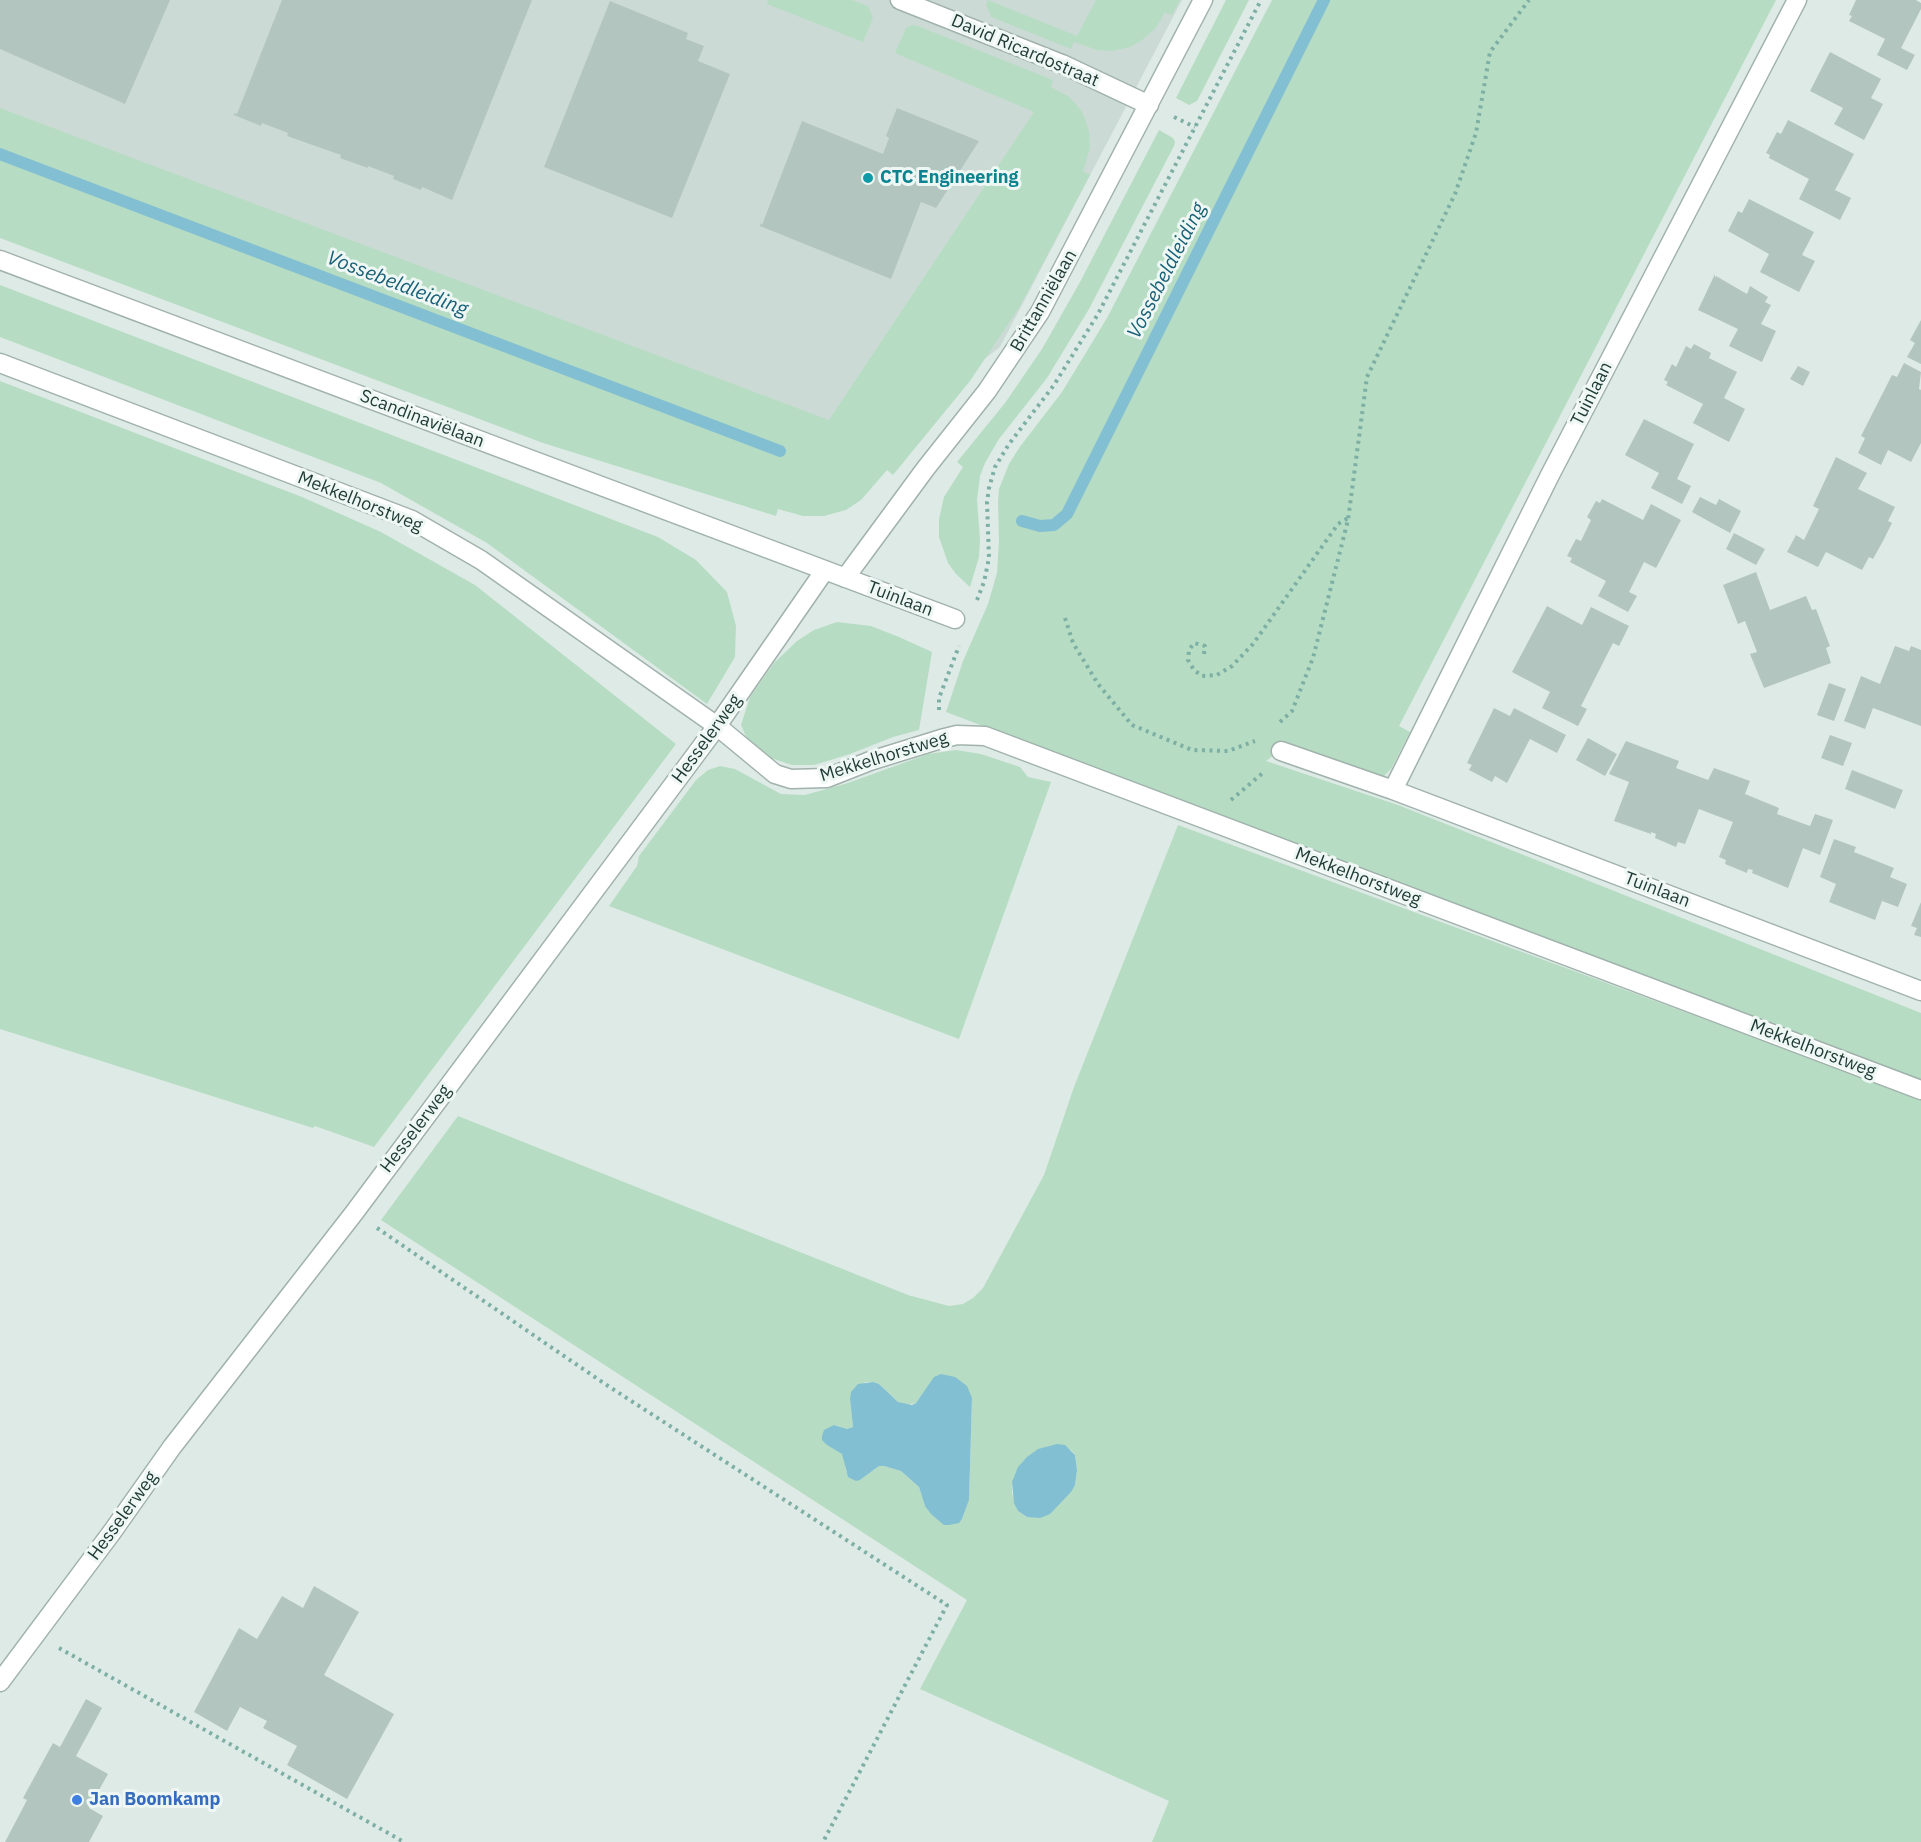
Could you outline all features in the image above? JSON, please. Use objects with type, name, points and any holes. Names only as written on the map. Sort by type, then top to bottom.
[{"type":"street","name":"David Ricardostraat","points":[[900,0],[1062,64],[1149,105]]},
{"type":"street","name":"Brittanniëlaan","points":[[845,578],[926,468],[987,391],[1041,312],[1203,0]]},
{"type":"street","name":"Tuinlaan","points":[[1393,790],[1550,475],[1797,0]]},
{"type":"street","name":"Scandinaviëlaan","points":[[0,260],[845,578]]},
{"type":"street","name":"Mekkelhorstweg","points":[[0,363],[412,520],[481,560],[717,726],[775,774],[800,779],[827,778],[870,761],[941,739],[957,735],[985,736],[1921,1090]]},
{"type":"street","name":"Hesselerweg","points":[[0,1682],[172,1447],[354,1212],[717,726],[825,570]]},
{"type":"street","name":"Tuinlaan","points":[[845,578],[955,619]]},
{"type":"street","name":"Tuinlaan","points":[[1285,752],[1393,790],[1921,991]]},
{"type":"path","points":[[975,606],[984,582],[989,558],[987,502],[995,467],[1009,444],[1054,385],[1098,314],[1261,0]]},
{"type":"path","points":[[1275,725],[1292,711],[1313,658],[1348,518],[1367,377],[1455,194],[1476,133],[1490,52],[1529,0]]},
{"type":"path","points":[[1204,654],[1205,646],[1194,643],[1189,650],[1188,660],[1194,670],[1202,676],[1217,675],[1232,666],[1252,644],[1338,524],[1348,518]]},
{"type":"path","points":[[1065,618],[1073,643],[1098,684],[1132,725],[1192,750],[1228,751],[1258,739]]},
{"type":"path","points":[[941,739],[938,716],[939,698],[963,637]]},
{"type":"path","points":[[1208,820],[1285,752]]},
{"type":"path","points":[[354,1212],[596,1377],[947,1605],[823,1842]]},
{"type":"path","points":[[36,1634],[404,1842]]},
{"type":"shaded area","points":[[0,0],[1182,0],[1000,347],[827,483],[0,180]]},
{"type":"green space","points":[[768,0],[852,0],[868,6],[873,18],[863,42],[767,4]]},
{"type":"green space","points":[[988,0],[1077,36],[1096,0],[1180,0],[1172,15],[1165,12],[1155,29],[1142,40],[1130,47],[1112,51],[1097,50],[1074,42],[1071,49],[991,17],[986,5]]},
{"type":"green space","points":[[1226,0],[1249,0],[1197,101],[1189,105],[1176,98]]},
{"type":"green space","points":[[1272,0],[1324,0],[1245,161],[1328,0],[1776,0],[1399,726],[1410,732],[1391,769],[1383,777],[1278,752],[1266,761],[1398,805],[1921,1013],[1921,1080],[946,712],[963,661],[988,604],[997,573],[999,489],[1009,464],[1062,392],[1107,318]]},
{"type":"green space","points":[[912,25],[1053,80],[1051,87],[1068,96],[1081,110],[1085,119],[1089,131],[1090,148],[1083,171],[1090,175],[1020,306],[970,381],[893,475],[887,470],[861,500],[846,510],[824,516],[803,516],[778,509],[776,516],[543,443],[0,238],[0,108],[829,420],[1034,112],[895,53],[906,28]]},
{"type":"green space","points":[[1159,130],[1173,138],[1174,146],[1089,309],[1047,378],[999,439],[985,463],[980,476],[977,500],[979,557],[970,587],[948,563],[939,537],[939,519],[944,497],[963,467],[957,462],[1005,403],[1042,349],[1080,282]]},
{"type":"green space","points":[[0,285],[658,537],[696,560],[727,592],[736,626],[735,657],[707,704],[487,543],[381,483],[0,337]]},
{"type":"green space","points":[[0,381],[302,497],[381,532],[475,585],[676,744],[374,1147],[315,1126],[313,1128],[0,1029]]},
{"type":"green space","points":[[837,622],[871,626],[932,652],[919,730],[814,765],[792,765],[762,755],[747,739],[741,725],[750,697],[774,663],[797,641],[814,630]]},
{"type":"green space","points":[[956,750],[981,754],[1020,767],[1028,777],[1051,782],[959,1039],[609,906],[637,866],[639,856],[696,780],[708,770],[720,766],[735,769],[781,794],[805,795],[848,783],[928,754]]},
{"type":"green space","points":[[1178,825],[1921,1099],[1921,1842],[1152,1842],[1169,1801],[920,1689],[967,1600],[381,1220],[458,1116],[908,1295],[949,1306],[963,1304],[983,1288],[1044,1175],[1074,1087]],"holes":[[[865,1382],[879,1384],[898,1402],[906,1405],[916,1403],[929,1385],[972,1399],[969,1500],[962,1519],[925,1506],[919,1487],[901,1471],[879,1466],[860,1480],[846,1472],[834,1425],[847,1429],[853,1427],[850,1399]],[[1071,1450],[1075,1455],[1077,1470],[1075,1485],[1070,1492],[1027,1517],[1018,1511],[1012,1493],[1012,1482]]]},
{"type":"water","points":[[941,1374],[955,1377],[967,1386],[972,1398],[969,1500],[959,1523],[949,1525],[944,1525],[931,1514],[925,1506],[919,1487],[901,1471],[879,1466],[856,1481],[848,1477],[842,1454],[822,1440],[824,1430],[834,1425],[847,1429],[853,1427],[850,1399],[851,1392],[858,1384],[873,1382],[879,1384],[898,1402],[912,1405],[916,1403],[934,1377]]},
{"type":"water","points":[[1057,1444],[1065,1445],[1075,1455],[1077,1470],[1075,1485],[1050,1514],[1040,1518],[1027,1517],[1018,1511],[1014,1503],[1012,1482],[1018,1467],[1038,1449]]},
{"type":"building","points":[[0,0],[170,0],[125,104],[0,49]]},
{"type":"building","points":[[282,0],[532,0],[452,200],[422,187],[421,190],[393,179],[394,176],[368,166],[368,168],[340,158],[341,155],[287,136],[288,133],[262,123],[261,126],[234,115],[234,113],[237,114]]},
{"type":"building","points":[[1856,0],[1916,0],[1921,3],[1921,9],[1901,48],[1915,55],[1907,70],[1877,55],[1885,39],[1849,21],[1852,16],[1849,15]]},
{"type":"building","points":[[610,1],[688,33],[686,39],[704,46],[698,61],[730,74],[672,218],[544,167]]},
{"type":"building","points":[[1830,52],[1881,79],[1871,98],[1883,104],[1864,140],[1834,124],[1843,108],[1810,91]]},
{"type":"building","name":"CTC Engineering","points":[[897,108],[979,141],[936,208],[921,202],[891,279],[760,226],[802,121],[883,154],[889,138],[886,136]]},
{"type":"building","points":[[1788,120],[1854,154],[1835,190],[1851,198],[1840,220],[1799,199],[1809,179],[1769,158],[1770,155],[1766,153],[1777,132],[1781,134]]},
{"type":"building","points":[[1749,199],[1814,232],[1802,255],[1815,261],[1799,292],[1760,272],[1769,254],[1728,231],[1738,211],[1742,213]]},
{"type":"building","points":[[1715,274],[1715,278],[1716,276],[1747,294],[1750,286],[1768,297],[1765,302],[1771,305],[1761,324],[1776,331],[1762,362],[1729,346],[1738,329],[1698,310]]},
{"type":"building","points":[[1921,320],[1921,364],[1907,357],[1915,343],[1910,340]]},
{"type":"building","points":[[1694,344],[1711,353],[1709,358],[1737,372],[1724,398],[1745,409],[1729,442],[1693,423],[1703,404],[1666,385],[1668,382],[1664,380],[1672,364],[1676,367],[1686,346],[1691,349]]},
{"type":"building","points":[[1904,363],[1921,372],[1919,389],[1921,390],[1921,443],[1911,462],[1888,450],[1881,465],[1858,453],[1865,438],[1861,436],[1892,375],[1897,377]]},
{"type":"building","points":[[1798,366],[1810,372],[1803,386],[1790,379]]},
{"type":"building","points":[[1644,419],[1694,444],[1677,479],[1691,486],[1682,504],[1651,488],[1659,473],[1625,455]]},
{"type":"building","points":[[1836,457],[1867,473],[1858,489],[1895,507],[1888,521],[1892,523],[1883,541],[1873,559],[1869,557],[1862,570],[1826,552],[1818,567],[1787,552],[1796,535],[1804,540],[1819,509],[1813,506]]},
{"type":"building","points":[[1700,497],[1716,505],[1719,499],[1741,511],[1730,533],[1692,512]]},
{"type":"building","points":[[1602,499],[1643,520],[1651,504],[1681,520],[1656,568],[1644,562],[1629,592],[1637,596],[1628,612],[1598,596],[1606,581],[1570,562],[1572,558],[1567,556],[1576,539],[1581,541],[1591,520],[1587,517],[1596,501],[1600,503]]},
{"type":"building","points":[[1734,533],[1765,549],[1756,565],[1726,549]]},
{"type":"building","points":[[1756,572],[1770,610],[1806,596],[1812,610],[1816,609],[1830,646],[1826,648],[1831,663],[1764,688],[1750,654],[1757,652],[1745,621],[1738,624],[1723,585]]},
{"type":"building","points":[[1547,606],[1582,625],[1591,607],[1629,626],[1619,646],[1613,643],[1581,706],[1587,709],[1578,726],[1542,708],[1550,692],[1512,672]]},
{"type":"building","points":[[1895,646],[1909,651],[1911,646],[1921,650],[1921,726],[1873,708],[1865,729],[1844,721],[1861,676],[1880,684]]},
{"type":"building","points":[[1829,683],[1846,689],[1834,721],[1817,715]]},
{"type":"building","points":[[1494,708],[1510,716],[1514,708],[1566,735],[1557,753],[1530,739],[1507,783],[1495,776],[1492,782],[1469,770],[1472,765],[1467,763]]},
{"type":"building","points":[[1830,735],[1852,743],[1843,766],[1821,758]]},
{"type":"building","points":[[1588,738],[1617,754],[1605,776],[1576,760]]},
{"type":"building","points":[[1626,741],[1679,761],[1676,768],[1708,780],[1714,768],[1750,781],[1745,794],[1779,808],[1777,814],[1810,826],[1815,814],[1833,820],[1820,855],[1803,848],[1788,888],[1752,873],[1753,870],[1748,869],[1747,873],[1725,864],[1726,860],[1719,857],[1733,822],[1699,809],[1685,844],[1678,842],[1676,847],[1655,838],[1656,834],[1614,821],[1629,782],[1609,774]]},
{"type":"building","points":[[1852,770],[1903,790],[1895,809],[1845,789]]},
{"type":"building","points":[[1834,839],[1856,847],[1854,852],[1894,868],[1890,877],[1907,884],[1898,907],[1882,901],[1875,920],[1829,902],[1836,884],[1820,877]]},
{"type":"building","points":[[1921,902],[1921,937],[1914,935],[1917,928],[1911,926]]},
{"type":"building","points":[[314,1586],[359,1612],[324,1675],[394,1714],[347,1799],[287,1765],[297,1746],[263,1728],[267,1721],[240,1707],[227,1731],[194,1712],[239,1628],[257,1639],[282,1596],[303,1608]]},
{"type":"building","points":[[86,1699],[102,1708],[76,1756],[108,1774],[89,1808],[103,1816],[89,1842],[5,1842],[27,1800],[23,1798],[53,1743],[60,1747]]},
{"type":"waterway","name":"Vossebeldleiding","points":[[1022,521],[1040,526],[1054,525],[1067,514],[1324,0]]},
{"type":"waterway","name":"Vossebeldleiding","points":[[0,154],[780,451]]},
{"type":"place","name":"CTC Engineering","points":[[868,178]]},
{"type":"place","name":"Jan Boomkamp","points":[[77,1800]]}]
